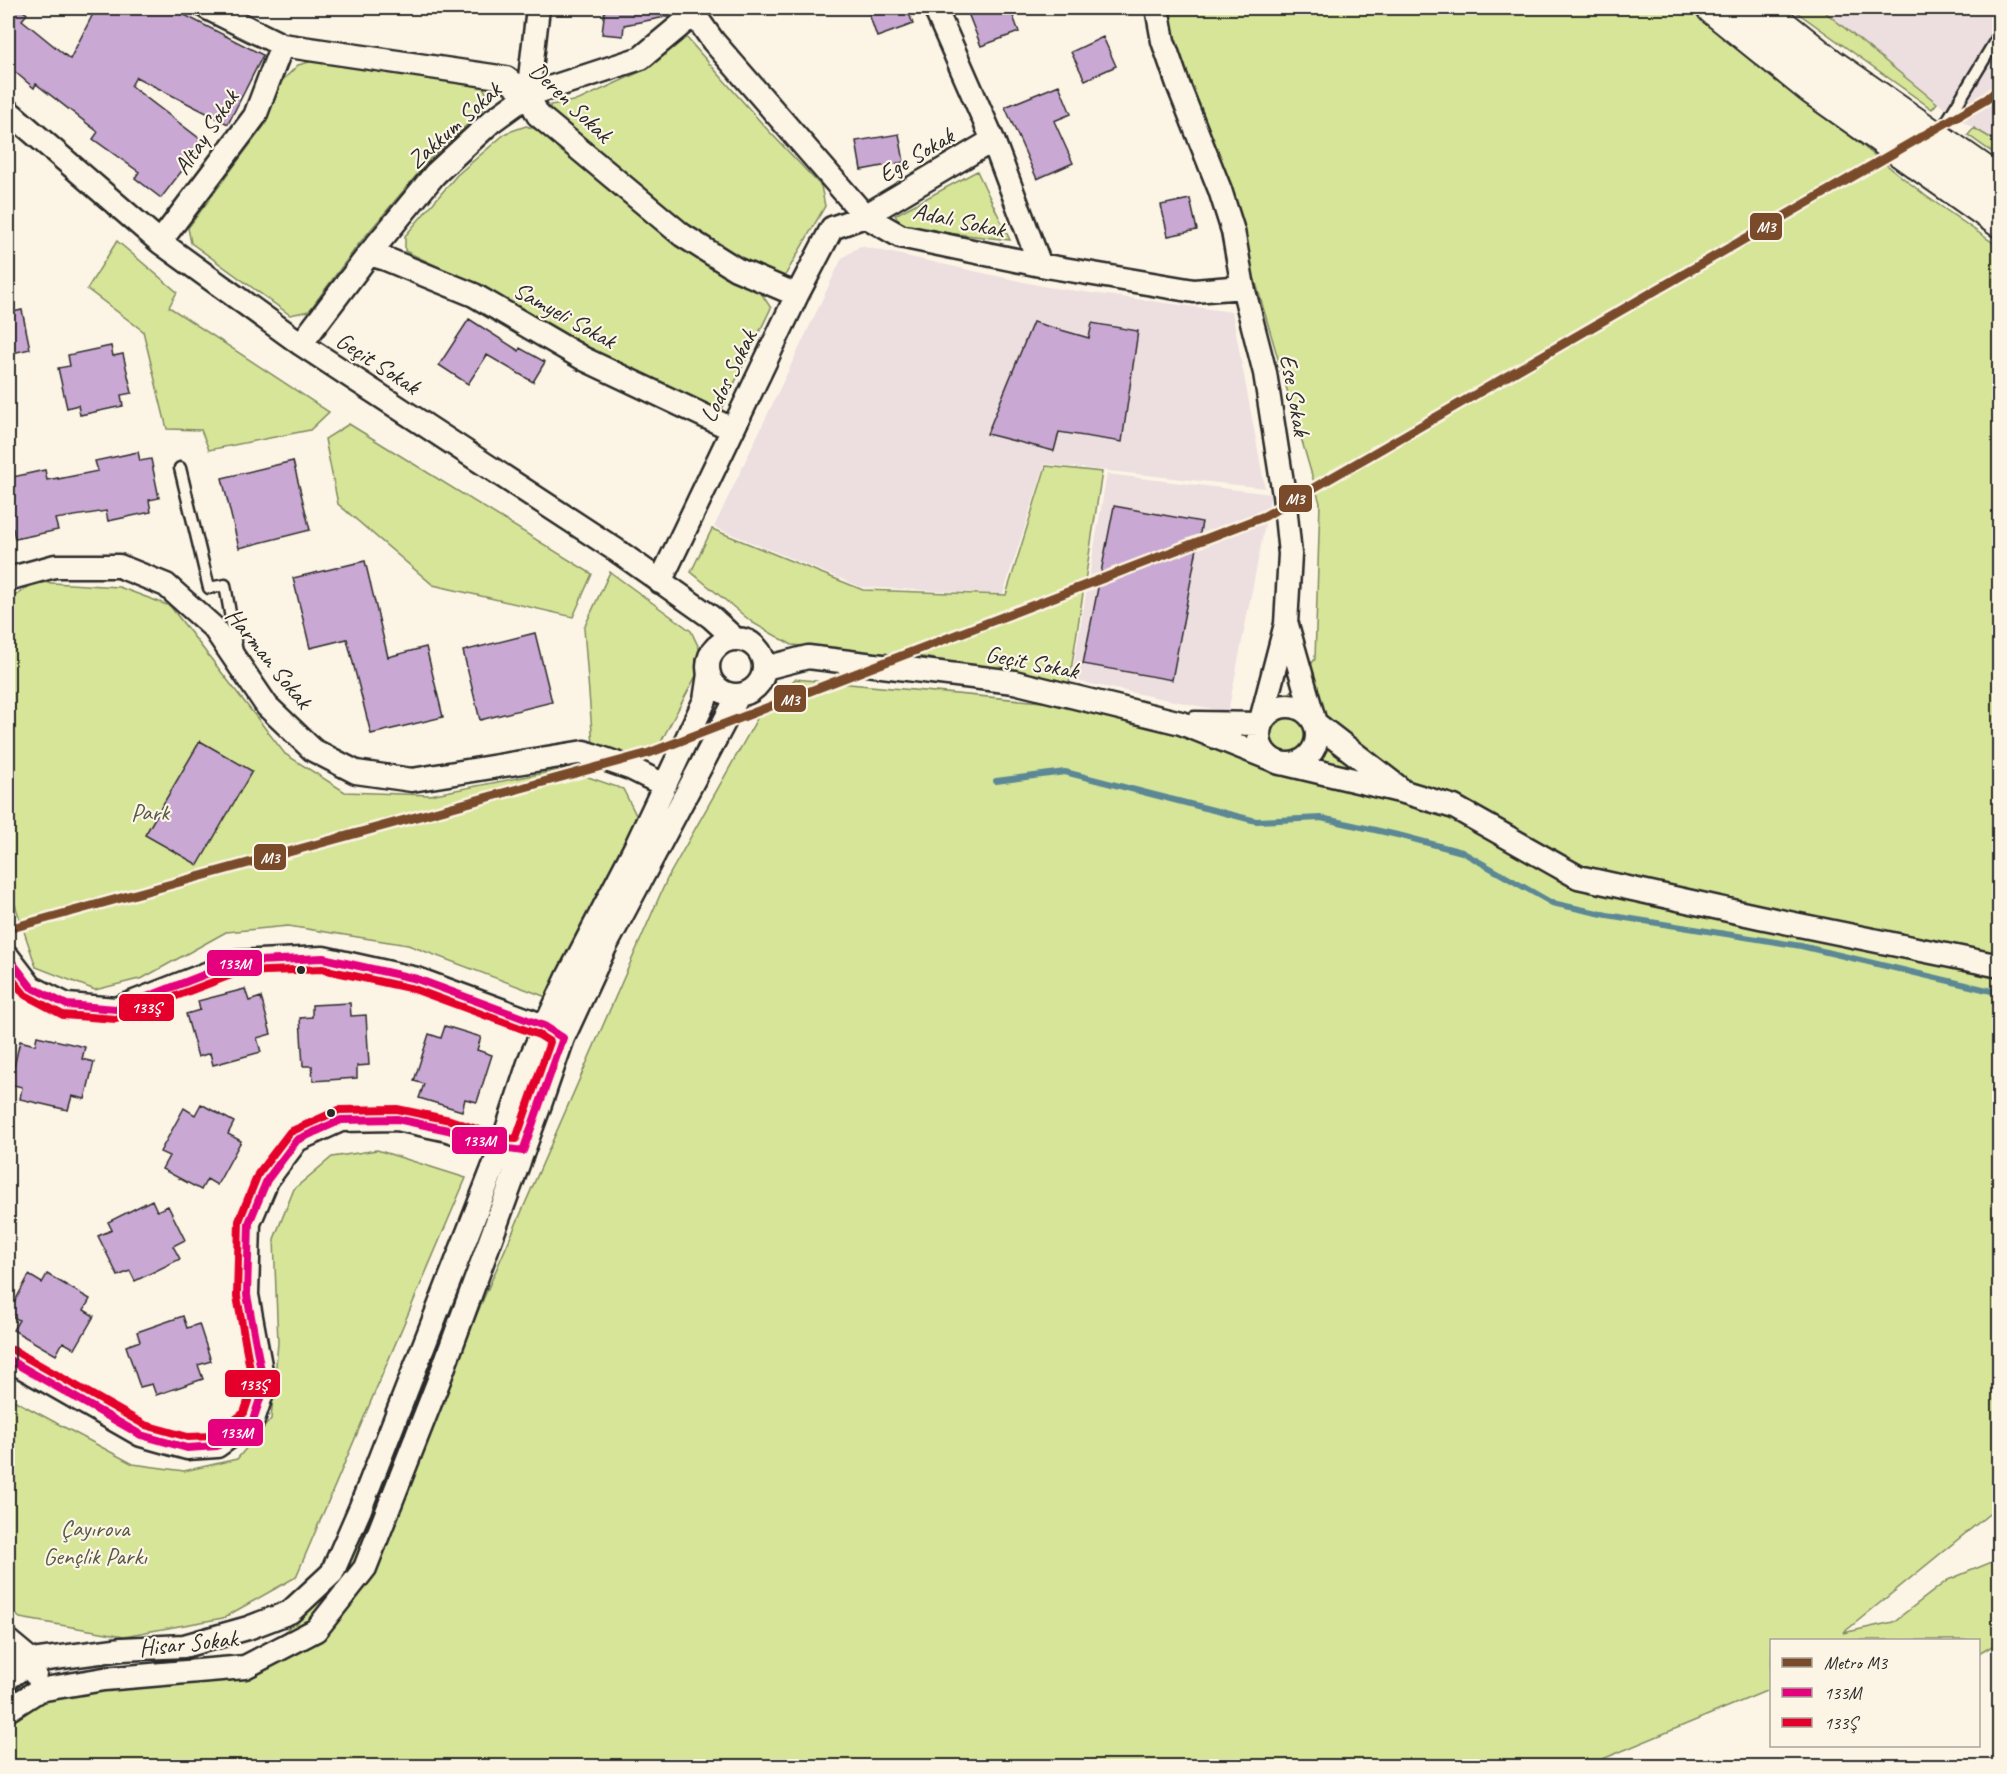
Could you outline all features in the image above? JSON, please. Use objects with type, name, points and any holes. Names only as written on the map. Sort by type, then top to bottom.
[{"type":"main road","points":[[1713,8],[1812,88],[2000,220]]},
{"type":"main road","points":[[1759,8],[1832,66],[2000,183]]},
{"type":"street","name":"Deren Sokak","points":[[207,8],[282,45],[506,78],[528,95],[538,115],[682,235],[736,269],[797,295]]},
{"type":"street","points":[[528,95],[538,8]]},
{"type":"street","name":"Ege Sokak","points":[[934,8],[993,140],[1040,266]]},
{"type":"street","name":"Ese Sokak","points":[[1157,8],[1163,41],[1220,190],[1233,231],[1243,287],[1265,372],[1284,495],[1290,554],[1286,624],[1260,724]]},
{"type":"street","name":"Zakkum Sokak","points":[[301,344],[369,254],[435,174],[492,121],[528,95],[641,58],[693,11]]},
{"type":"street","name":"Adalı Sokak","points":[[693,11],[713,41],[765,103],[866,216],[900,236],[1040,266],[1194,291],[1243,287]]},
{"type":"street","name":"Altay Sokak","points":[[160,242],[255,116],[282,45]]},
{"type":"street","name":"Geçit Sokak","points":[[8,111],[160,242],[301,344],[616,550],[711,617],[735,639]]},
{"type":"street","name":"Ege Sokak","points":[[866,216],[993,140]]},
{"type":"street","name":"Lodos Sokak","points":[[660,582],[797,295],[832,228],[866,216]]},
{"type":"street","name":"Samyeli Sokak","points":[[369,254],[474,295],[584,359],[732,429]]},
{"type":"street","name":"Harman Sokak","points":[[8,579],[55,566],[119,566],[166,585],[214,628],[267,706],[313,750],[356,772],[412,780],[584,752],[630,768],[664,785]]},
{"type":"street","points":[[1286,624],[1315,723],[1316,743],[1305,759],[1295,763],[1278,761],[1261,747],[1258,740],[1260,724],[1265,716],[1273,709],[1282,706],[1302,709],[1315,723],[1404,792]]},
{"type":"street","points":[[735,639],[744,640],[759,650],[765,668],[759,685],[752,691],[738,696],[725,693],[718,688],[709,674],[708,663],[717,646],[735,639]]},
{"type":"street","name":"Geçit Sokak","points":[[765,668],[808,657],[1014,682],[1181,723]]},
{"type":"street","name":"Hisar Sokak","points":[[8,1710],[39,1690],[104,1679],[245,1667],[316,1630],[365,1568],[439,1380],[512,1149],[553,1032],[636,846],[705,700],[709,674]]},
{"type":"street","name":"Hisar Sokak","points":[[553,1032],[605,947],[738,696]]},
{"type":"street","points":[[1181,723],[1260,724]]},
{"type":"street","points":[[1181,723],[1278,761],[1404,792],[1454,807],[1578,877],[2000,966]]},
{"type":"street","points":[[8,957],[31,987],[67,1005],[116,1009],[237,962],[323,958],[417,980],[553,1032]]},
{"type":"street","points":[[8,1359],[141,1435],[187,1448],[217,1446],[253,1420],[264,1387],[247,1295],[249,1222],[267,1180],[297,1140],[341,1120],[397,1119],[448,1130],[512,1149]]},
{"type":"street","name":"Hisar Sokak","points":[[8,1678],[32,1661],[122,1649],[184,1646],[248,1628],[290,1612],[332,1573],[512,1149]]},
{"type":"street","points":[[8,1641],[32,1661],[39,1690]]},
{"type":"lane","points":[[1937,139],[2000,33]]},
{"type":"lane","points":[[180,468],[209,588],[225,585],[239,665]]},
{"type":"shaded area","points":[[1820,8],[1999,8],[1999,143],[1954,116]]},
{"type":"shaded area","points":[[860,246],[1047,287],[1232,312],[1265,488],[1045,464],[1003,594],[861,587],[714,527],[842,258]]},
{"type":"shaded area","points":[[1107,474],[1271,494],[1228,712],[1071,680]]},
{"type":"green space","points":[[1162,8],[1688,8],[1926,196],[1999,247],[1999,1506],[1843,1633],[1893,1622],[1948,1580],[1999,1559],[1999,1642],[1980,1653],[1980,1639],[1770,1639],[1770,1689],[1586,1766],[8,1766],[8,1710],[44,1688],[271,1651],[413,1460],[667,879],[758,717],[795,679],[1064,704],[1237,739],[1265,727],[1315,659],[1320,503],[1256,283],[1171,52]]},
{"type":"green space","points":[[1791,8],[1820,8],[1937,103],[1932,109]]},
{"type":"green space","points":[[686,37],[766,128],[821,186],[825,206],[783,279],[736,262],[682,227],[551,117],[550,105],[579,100],[644,70]]},
{"type":"green space","points":[[317,60],[481,83],[489,98],[481,112],[430,159],[358,245],[309,311],[290,315],[191,243],[188,228],[264,126],[276,87],[298,65]]},
{"type":"green space","points":[[526,126],[548,133],[730,277],[761,293],[771,308],[721,411],[711,411],[591,352],[485,289],[405,251],[405,236],[457,175],[506,133]]},
{"type":"green space","points":[[1974,128],[1999,143],[1999,157],[1968,135]]},
{"type":"green space","points":[[977,171],[1010,240],[904,228],[895,215]]},
{"type":"green space","points":[[117,241],[177,292],[169,307],[329,412],[310,430],[209,450],[201,430],[167,429],[143,331],[87,289]]},
{"type":"green space","points":[[349,424],[592,574],[573,617],[433,585],[338,504],[325,439]]},
{"type":"green space","points":[[1046,466],[1102,472],[1069,683],[923,657],[792,645],[753,623],[691,572],[712,529],[863,590],[1006,595]]},
{"type":"green space","points":[[610,572],[691,631],[699,648],[699,670],[655,753],[639,758],[624,757],[593,745],[584,628]]},
{"type":"green space","name":"Park","points":[[36,582],[119,587],[170,606],[285,754],[345,792],[430,795],[565,769],[623,789],[637,817],[549,998],[408,945],[288,926],[226,932],[143,978],[95,990],[36,967],[8,884],[8,600]]},
{"type":"green space","name":"Çayırova Gençlik Parkı","points":[[377,1150],[466,1178],[296,1577],[223,1618],[124,1636],[20,1618],[8,1608],[8,1397],[133,1464],[184,1471],[237,1459],[271,1419],[278,1343],[274,1239],[294,1189],[332,1157]]},
{"type":"building","points":[[8,8],[19,8],[27,14],[22,20],[70,59],[96,8],[171,8],[263,55],[228,124],[136,77],[131,86],[204,142],[161,198],[135,178],[139,172],[93,139],[98,132],[36,84],[34,88],[8,66]]},
{"type":"building","points":[[605,8],[675,8],[675,12],[671,16],[624,25],[623,36],[602,34]]},
{"type":"building","points":[[867,8],[907,8],[913,24],[877,37]]},
{"type":"building","points":[[966,8],[1010,8],[1019,32],[981,46]]},
{"type":"building","points":[[1103,37],[1116,66],[1085,80],[1071,52]]},
{"type":"building","points":[[1059,85],[1071,114],[1054,121],[1073,163],[1037,179],[1005,107]]},
{"type":"building","points":[[899,134],[904,162],[861,170],[856,141]]},
{"type":"building","points":[[1190,199],[1197,230],[1168,236],[1161,205]]},
{"type":"building","points":[[22,310],[30,349],[8,354],[8,313]]},
{"type":"building","points":[[469,319],[519,351],[520,348],[545,362],[533,382],[487,355],[468,384],[439,365]]},
{"type":"building","points":[[1033,322],[1089,338],[1092,323],[1138,331],[1122,442],[1059,432],[1054,451],[987,434]]},
{"type":"building","points":[[111,346],[113,356],[123,354],[132,393],[121,395],[123,406],[80,415],[78,405],[67,408],[58,368],[70,366],[68,355]]},
{"type":"building","points":[[138,452],[140,461],[151,459],[159,498],[149,500],[151,512],[108,521],[106,511],[55,519],[58,530],[15,539],[13,529],[8,530],[8,478],[45,470],[47,480],[98,471],[95,461]]},
{"type":"building","points":[[293,461],[310,530],[239,548],[222,478]]},
{"type":"building","points":[[1114,506],[1202,522],[1172,680],[1083,664]]},
{"type":"building","points":[[365,561],[388,657],[426,647],[443,717],[371,734],[347,639],[310,648],[293,578]]},
{"type":"building","points":[[535,633],[552,702],[480,720],[463,651]]},
{"type":"building","points":[[200,741],[252,771],[198,865],[145,835]]},
{"type":"building","points":[[245,989],[249,1001],[261,997],[271,1034],[257,1038],[261,1052],[213,1065],[210,1053],[198,1057],[186,1014],[200,1010],[198,1001]]},
{"type":"building","points":[[350,1003],[351,1016],[366,1015],[369,1065],[357,1066],[357,1078],[313,1081],[312,1066],[303,1066],[300,1018],[312,1017],[312,1005]]},
{"type":"building","points":[[445,1026],[481,1037],[477,1050],[492,1055],[477,1102],[465,1099],[462,1111],[419,1098],[424,1084],[414,1081],[429,1034],[441,1038]]},
{"type":"building","points":[[37,1036],[85,1047],[82,1059],[94,1062],[85,1099],[72,1096],[68,1110],[20,1099],[22,1087],[10,1084],[20,1041],[35,1045]]},
{"type":"building","points":[[201,1104],[234,1122],[228,1134],[241,1141],[217,1185],[207,1179],[201,1190],[162,1169],[169,1156],[160,1152],[184,1108],[195,1115]]},
{"type":"building","points":[[152,1200],[157,1211],[168,1206],[185,1240],[173,1246],[180,1259],[135,1281],[130,1271],[118,1276],[98,1236],[112,1230],[108,1222]]},
{"type":"building","points":[[47,1274],[90,1299],[84,1310],[94,1316],[75,1349],[63,1342],[56,1355],[13,1330],[19,1320],[8,1314],[29,1275],[42,1283]]},
{"type":"building","points":[[183,1316],[187,1328],[199,1324],[211,1361],[198,1365],[203,1379],[156,1395],[152,1384],[140,1387],[126,1346],[140,1341],[137,1332]]},
{"type":"waterway","points":[[996,781],[1065,772],[1256,821],[1321,818],[1462,852],[1552,903],[1607,915],[1801,946],[2000,993]]},
{"type":"metro line","name":"M3","points":[[8,929],[649,753],[1265,516],[1987,99],[2000,88]]},
{"type":"transit line","name":"133M","points":[[8,957],[31,987],[67,1005],[116,1009],[237,962],[323,958],[417,979],[544,1026],[563,1038],[523,1151],[501,1148],[448,1130],[397,1119],[341,1120],[297,1140],[267,1180],[249,1223],[247,1295],[264,1387],[253,1420],[217,1446],[187,1448],[141,1435],[8,1359]]},
{"type":"transit line","name":"133Ş","points":[[8,974],[25,995],[63,1015],[116,1019],[239,972],[322,969],[414,989],[539,1035],[550,1042],[516,1139],[503,1138],[450,1120],[397,1109],[339,1110],[290,1132],[258,1174],[239,1221],[237,1296],[253,1386],[244,1413],[213,1436],[188,1437],[145,1425],[13,1350]]}]
